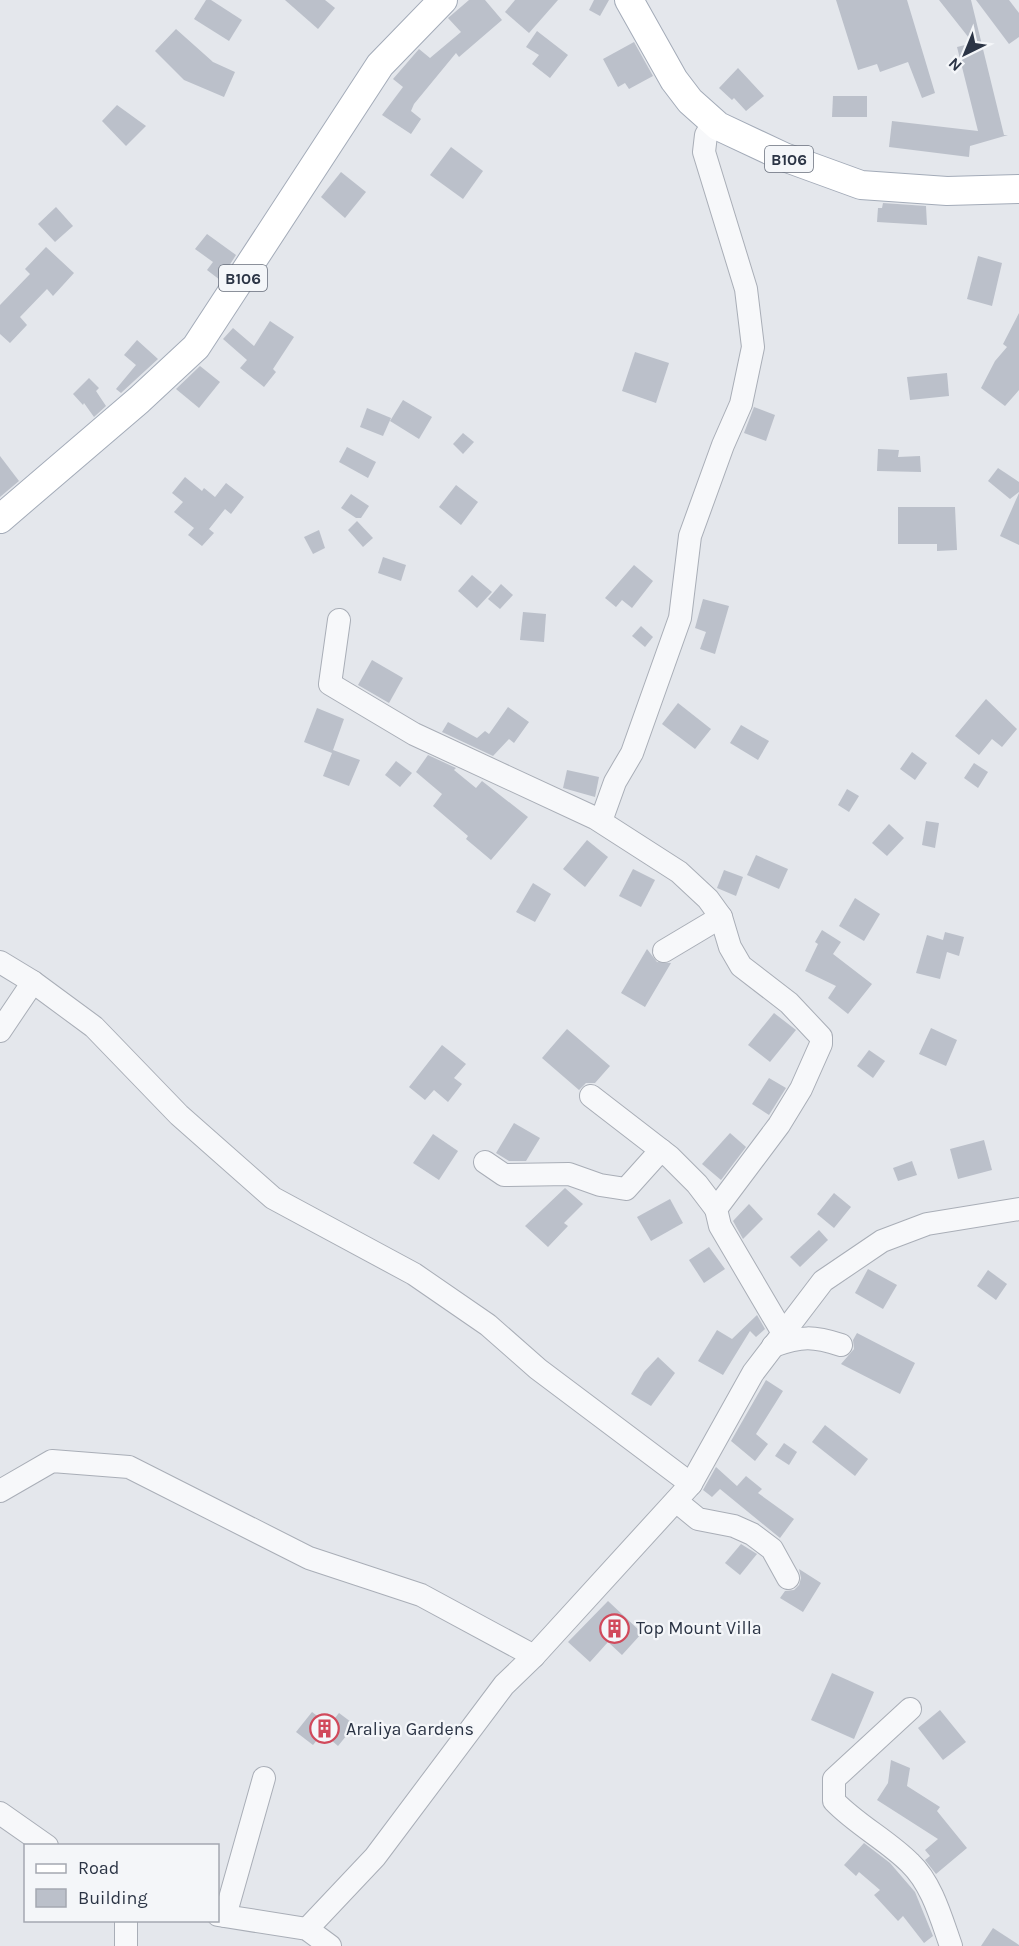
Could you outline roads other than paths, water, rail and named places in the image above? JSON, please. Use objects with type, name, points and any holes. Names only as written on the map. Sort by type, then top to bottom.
[{"type":"main road","name":"B106","points":[[0,519],[139,400],[196,347],[380,65],[443,0]]},
{"type":"main road","name":"B106","points":[[629,0],[674,80],[690,101],[714,122],[784,157],[861,185],[946,191],[1019,189]]},
{"type":"street","points":[[601,821],[615,782],[632,753],[680,618],[690,536],[723,445],[741,404],[753,348],[746,289],[704,152],[706,135],[714,122]]},
{"type":"street","points":[[339,620],[330,684],[414,734],[601,821],[679,872],[708,899],[721,916],[730,947],[741,966],[810,1022],[821,1037],[821,1044],[801,1089],[779,1125],[716,1209]]},
{"type":"street","points":[[664,951],[721,916]]},
{"type":"street","points":[[0,962],[33,982],[94,1027],[179,1115],[273,1198],[414,1274],[488,1325],[683,1493],[698,1519],[734,1526],[752,1534],[772,1549],[788,1578]]},
{"type":"street","points":[[0,1031],[33,982]]},
{"type":"street","points":[[591,1096],[661,1150],[697,1184],[716,1209],[720,1226],[778,1339]]},
{"type":"street","points":[[485,1162],[504,1175],[569,1174],[600,1185],[626,1189],[661,1150]]},
{"type":"street","points":[[307,1929],[375,1857],[504,1685],[534,1656],[683,1493],[753,1373],[823,1281],[882,1241],[927,1224],[1019,1209]]},
{"type":"street","points":[[778,1339],[814,1337],[842,1346]]},
{"type":"street","points":[[0,1491],[52,1461],[129,1467],[309,1558],[421,1595],[534,1656]]},
{"type":"street","points":[[910,1709],[834,1779],[834,1801],[844,1812],[911,1864],[932,1895],[951,1946]]},
{"type":"street","points":[[264,1778],[221,1915],[307,1929],[330,1946]]},
{"type":"street","points":[[0,1813],[46,1844]]},
{"type":"street","points":[[126,1922],[126,1946]]},
{"type":"place","name":"Top Mount Villa","points":[[615,1628]]},
{"type":"place","name":"Araliya Gardens","points":[[325,1729]]}]
